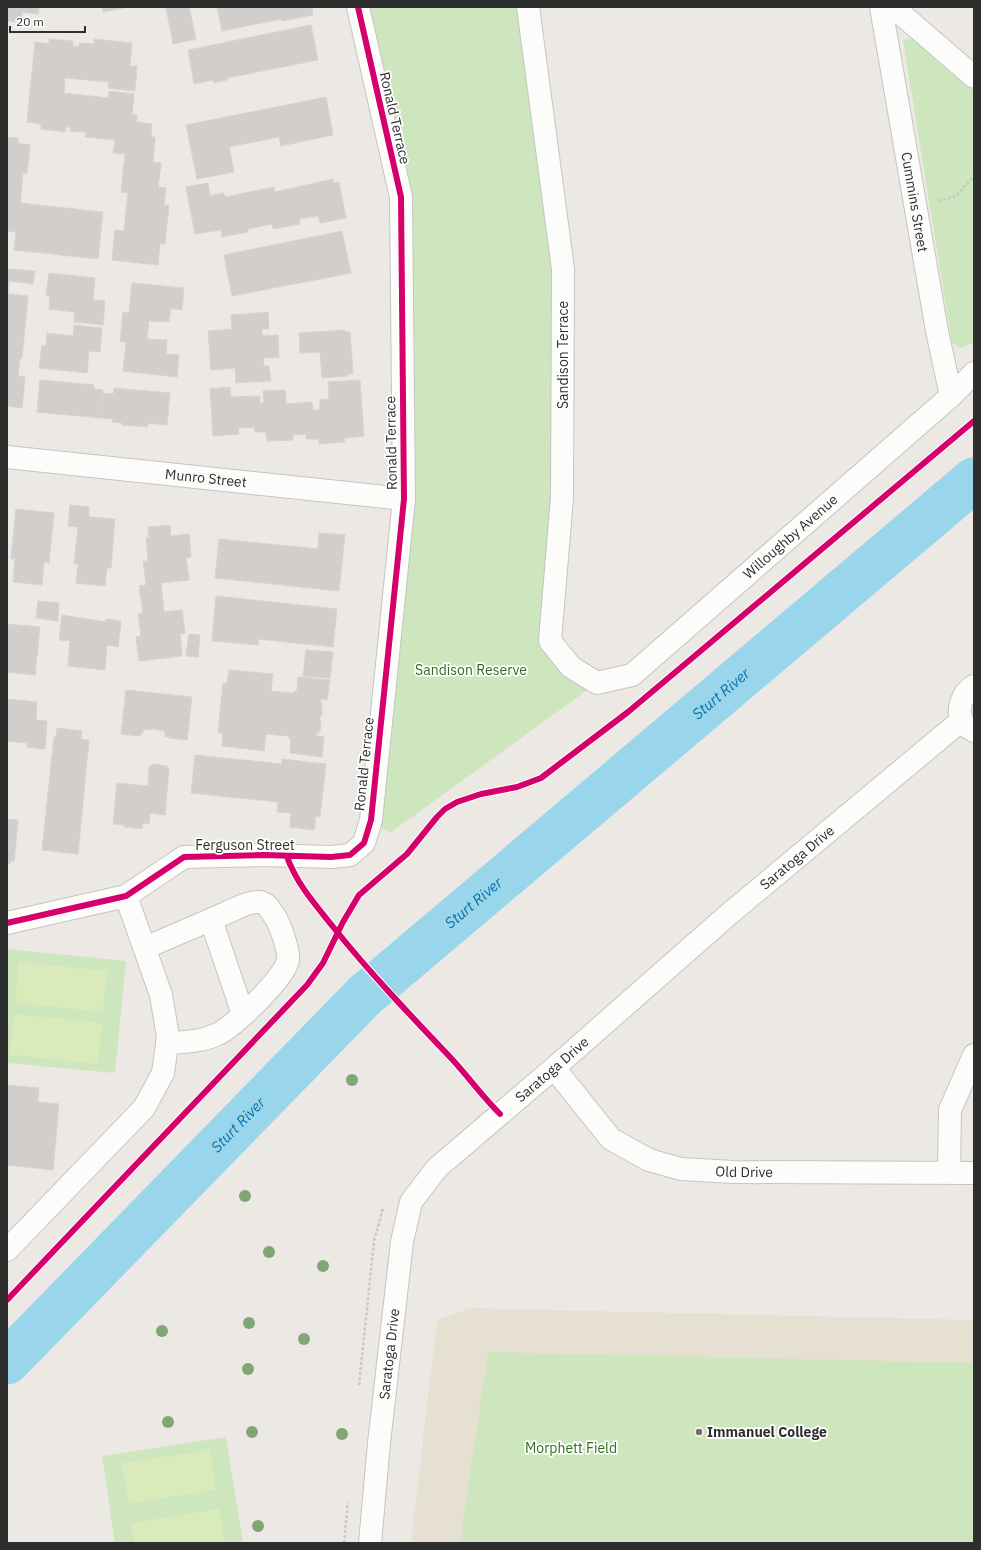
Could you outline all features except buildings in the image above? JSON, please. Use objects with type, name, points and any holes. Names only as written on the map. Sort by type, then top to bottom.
[{"type":"street","name":"Ronald Terrace","points":[[331,857],[350,855],[364,843],[371,820],[404,499],[401,197],[358,7]]},
{"type":"street","name":"Sandison Terrace","points":[[528,7],[563,269],[562,498],[550,641],[571,667],[597,683]]},
{"type":"street","name":"Cummins Street","points":[[881,7],[937,331],[951,396]]},
{"type":"street","points":[[893,7],[974,77]]},
{"type":"street","name":"Willoughby Avenue","points":[[597,683],[632,675],[951,396],[974,374]]},
{"type":"street","name":"Munro Street","points":[[7,457],[404,499]]},
{"type":"street","points":[[968,726],[960,710],[961,700],[970,688],[974,686]]},
{"type":"street","name":"Saratoga Drive","points":[[370,1543],[379,1443],[402,1242],[411,1202],[436,1168],[554,1068],[728,914],[968,726]]},
{"type":"street","name":"Ferguson Street","points":[[7,923],[126,896],[184,857],[264,855],[331,857]]},
{"type":"street","points":[[7,1250],[144,1108],[163,1073],[168,1036],[161,995],[126,896]]},
{"type":"street","points":[[145,948],[252,902],[258,901],[266,904],[277,920],[288,952],[288,960],[283,972],[253,1005],[227,1029],[196,1042],[167,1043]]},
{"type":"street","points":[[212,920],[243,1014]]},
{"type":"street","points":[[949,1172],[950,1110],[974,1056]]},
{"type":"street","name":"Old Drive","points":[[554,1068],[611,1139],[649,1160],[681,1169],[733,1172],[974,1173]]},
{"type":"path","points":[[936,201],[956,196],[974,176]]},
{"type":"shaded area","name":"Morphett Field","points":[[470,1308],[974,1320],[974,1543],[411,1543],[437,1320]]},
{"type":"green space","name":"Sandison Reserve","points":[[358,7],[528,7],[563,269],[550,641],[597,683],[390,833],[371,820],[404,499],[401,197]]},
{"type":"green space","points":[[916,38],[974,90],[974,342],[961,348],[952,343],[903,40]]},
{"type":"green space","points":[[7,949],[126,961],[115,1073],[7,1063]]},
{"type":"green space","points":[[19,962],[107,971],[103,1012],[15,1003]]},
{"type":"green space","points":[[14,1014],[102,1023],[98,1064],[10,1055]]},
{"type":"green space","name":"Morphett Field","points":[[488,1352],[974,1363],[974,1543],[460,1543]]},
{"type":"green space","points":[[226,1437],[243,1543],[115,1543],[102,1456]]},
{"type":"green space","points":[[210,1450],[216,1490],[129,1503],[122,1463]]},
{"type":"green space","points":[[219,1509],[224,1543],[134,1543],[131,1523]]},
{"type":"waterway","name":"Sturt River","points":[[7,1362],[365,995],[974,480]]},
{"type":"cycle path","points":[[7,923],[126,896],[184,857],[264,855],[331,857],[350,855],[364,843],[371,820],[404,499],[401,197],[358,7]]},
{"type":"cycle path","points":[[7,1300],[307,985],[323,963],[343,922],[359,895],[407,854],[445,809],[457,802],[481,794],[517,787],[541,778],[628,712],[974,421]]},
{"type":"cycle path","points":[[287,857],[296,877],[320,911],[348,945],[390,994],[456,1064],[500,1114]]},
{"type":"place","name":"Immanuel College","points":[[699,1432]]}]
